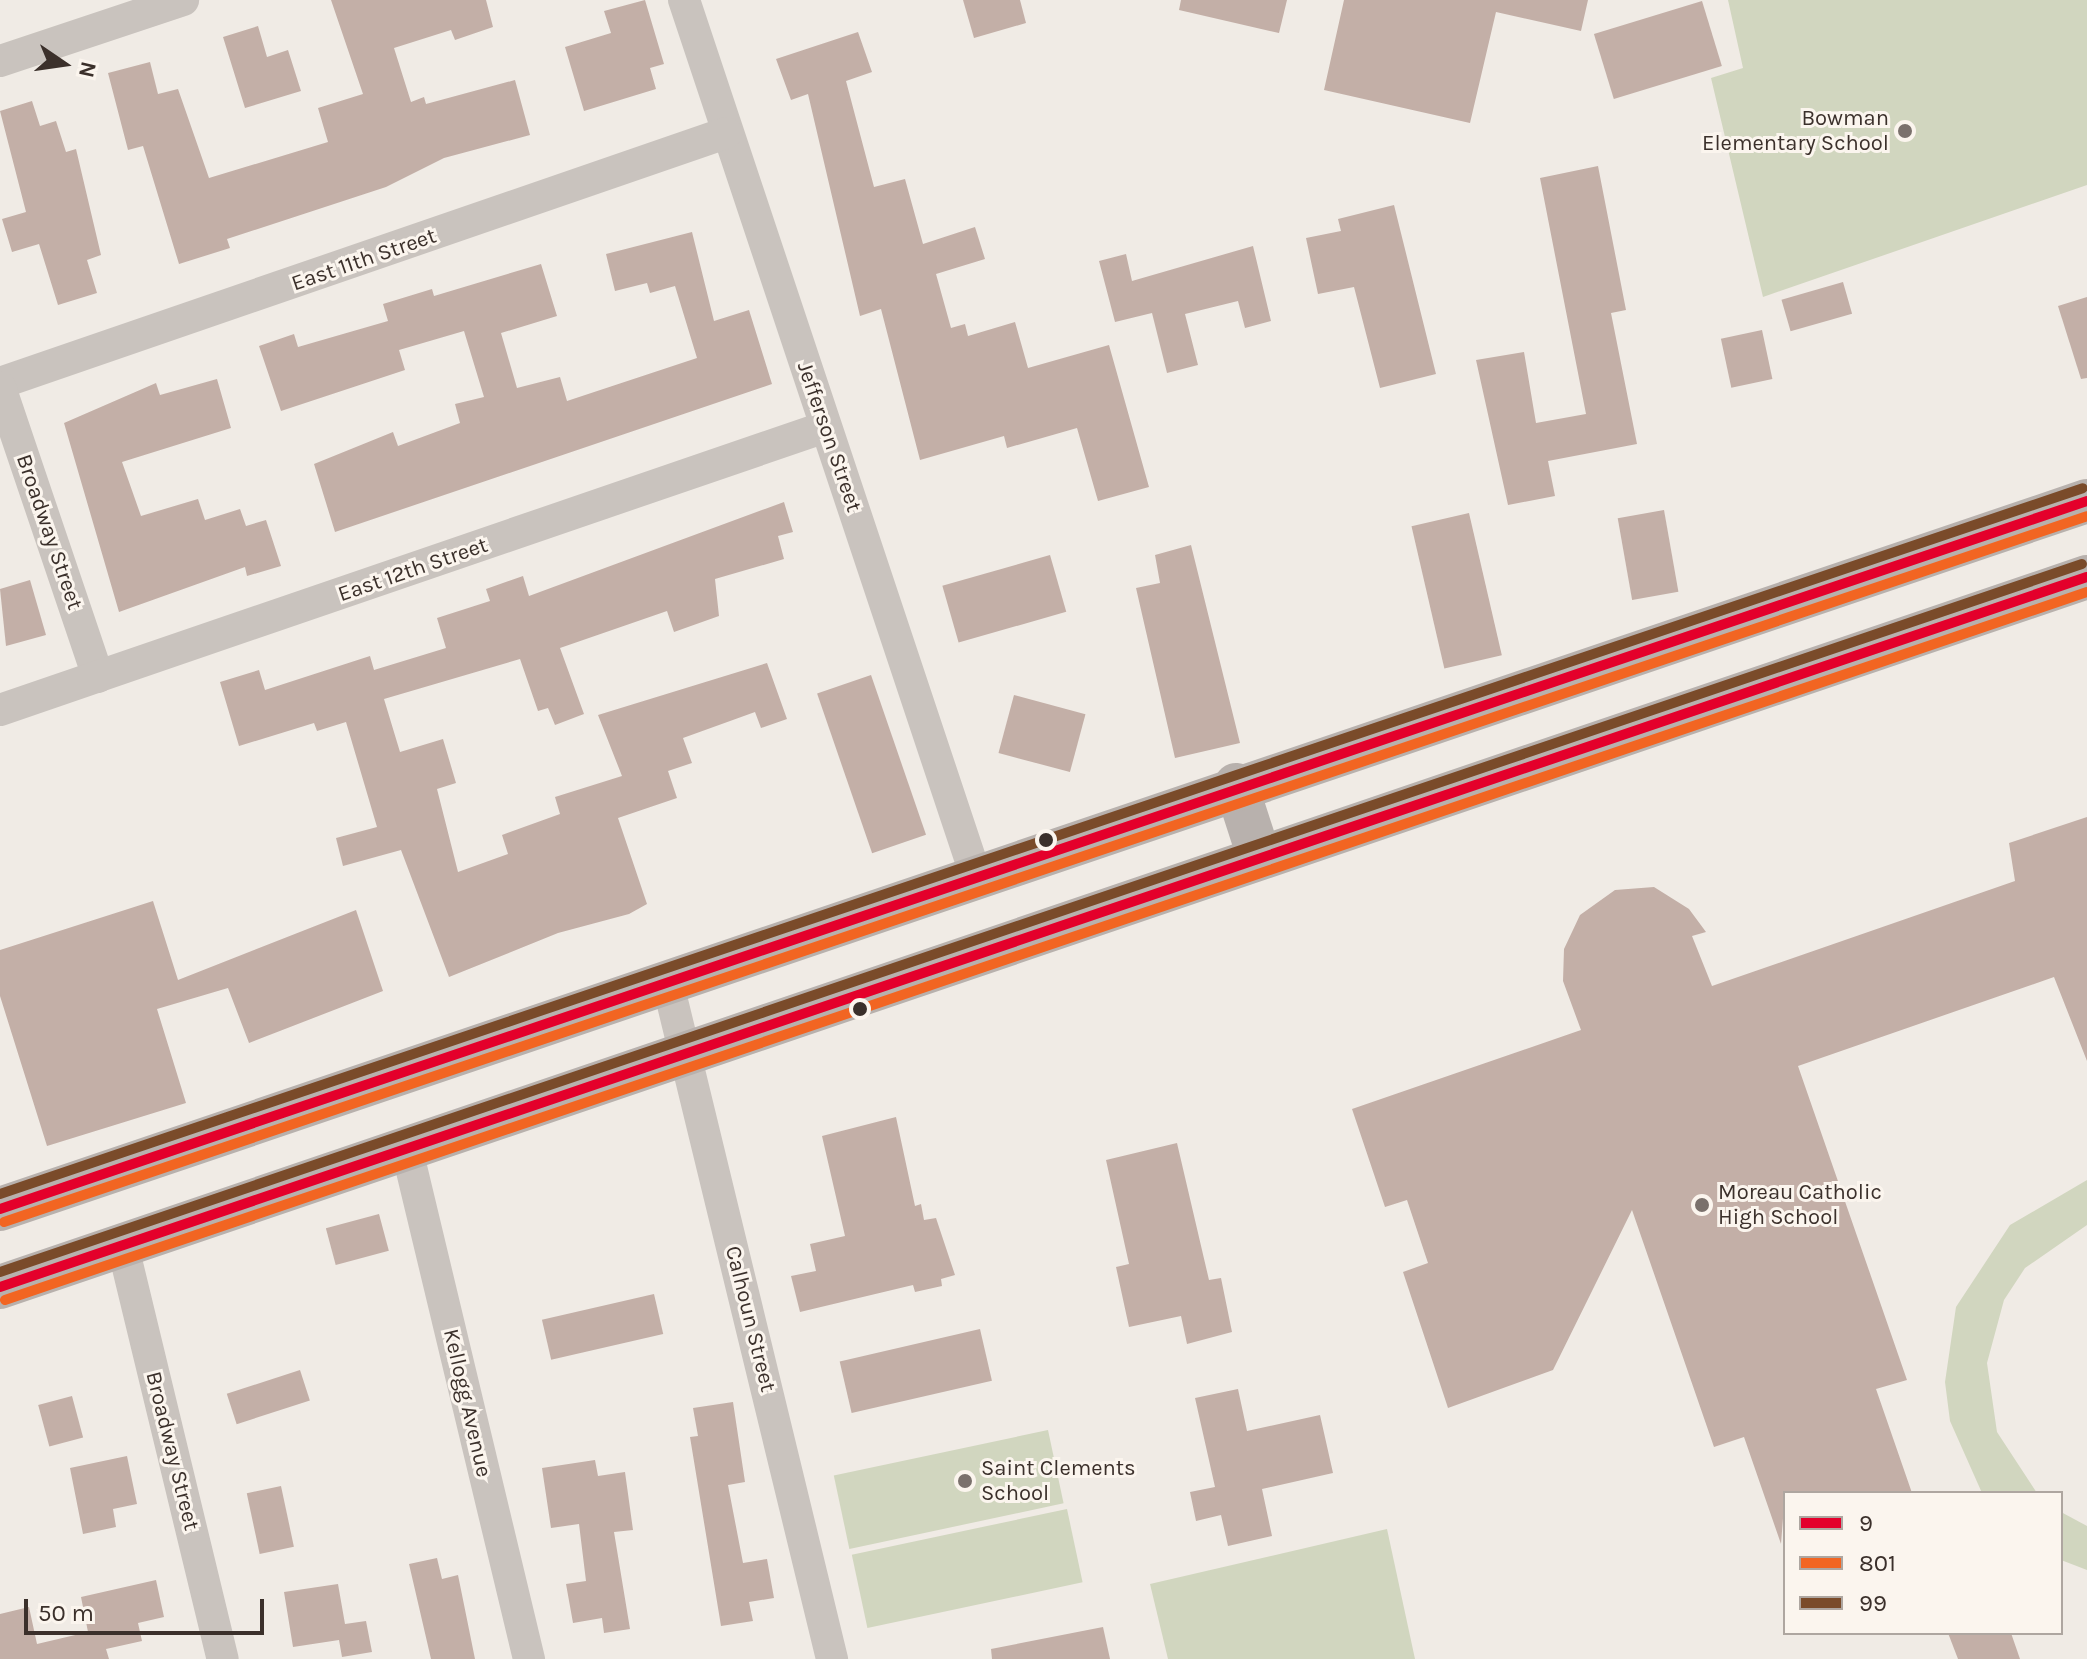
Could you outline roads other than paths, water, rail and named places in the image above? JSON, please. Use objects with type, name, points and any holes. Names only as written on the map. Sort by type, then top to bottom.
[{"type":"main road","points":[[0,1209],[975,873],[2087,501]]},
{"type":"main road","points":[[0,1287],[685,1050],[2087,577]]},
{"type":"main road","points":[[1236,785],[1259,856]]},
{"type":"street","points":[[0,61],[183,0]]},
{"type":"street","name":"Jefferson Street","points":[[684,0],[975,873]]},
{"type":"street","name":"East 11th Street","points":[[0,385],[726,133]]},
{"type":"street","name":"Broadway Street","points":[[0,385],[98,677]]},
{"type":"street","name":"East 12th Street","points":[[0,710],[825,427]]},
{"type":"street","name":"Calhoun Street","points":[[667,980],[832,1659]]},
{"type":"street","name":"Kellogg Avenue","points":[[406,1146],[529,1659]]},
{"type":"street","name":"Broadway Street","points":[[122,1243],[223,1659]]},
{"type":"place","name":"Bowman Elementary School","points":[[1905,131]]},
{"type":"place","name":"Moreau Catholic High School","points":[[1702,1205]]},
{"type":"place","name":"Saint Clements School","points":[[965,1481]]}]
